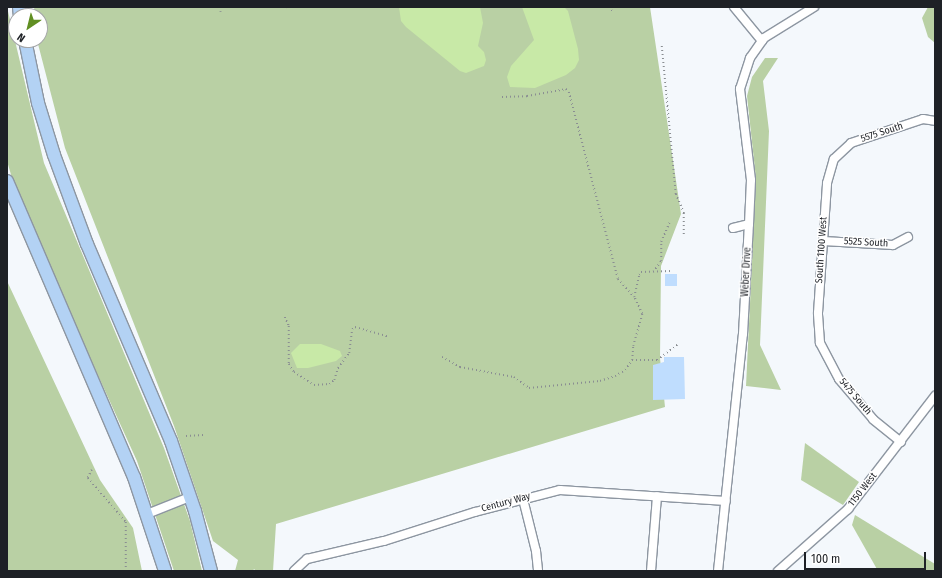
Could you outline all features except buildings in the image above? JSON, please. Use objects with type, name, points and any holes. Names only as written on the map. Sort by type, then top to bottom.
[{"type":"highway","points":[[27,48],[38,103],[54,155],[87,244],[171,441],[190,497],[211,571]]},
{"type":"highway","points":[[7,181],[134,477],[148,514],[165,571]]},
{"type":"street","points":[[734,7],[762,41]]},
{"type":"street","name":"Weber Drive","points":[[718,571],[743,334],[747,225],[751,180],[740,89],[750,58],[762,41],[784,24],[814,7]]},
{"type":"street","name":"5575 South","points":[[834,159],[851,143],[923,119],[935,121]]},
{"type":"street","name":"South 1100 West","points":[[820,343],[818,313],[826,183],[834,159]]},
{"type":"street","points":[[733,228],[747,225]]},
{"type":"street","name":"5525 South","points":[[823,241],[893,245],[908,237]]},
{"type":"street","name":"5475 South","points":[[820,343],[839,378],[873,419],[901,442]]},
{"type":"street","name":"1150 West","points":[[778,571],[848,509],[935,396]]},
{"type":"street","name":"Century Way","points":[[294,569],[307,559],[384,541],[523,499],[570,490],[726,501]]},
{"type":"street","points":[[651,571],[657,496]]},
{"type":"street","points":[[148,514],[190,497]]},
{"type":"street","points":[[523,499],[536,551],[538,571]]},
{"type":"path","points":[[220,7],[222,12]]},
{"type":"path","points":[[609,7],[613,12]]},
{"type":"path","points":[[662,46],[676,194],[684,213],[684,236]]},
{"type":"path","points":[[442,357],[460,367],[514,377],[529,388],[600,381],[625,370],[632,360],[633,346],[642,314],[634,297],[618,279],[566,89],[527,96],[502,97]]},
{"type":"path","points":[[653,272],[661,261],[661,242],[669,223]]},
{"type":"path","points":[[634,297],[641,272],[671,272]]},
{"type":"path","points":[[285,317],[289,326],[289,364],[294,372],[314,385],[329,384],[334,380],[338,368],[349,353],[352,328],[355,327],[389,337]]},
{"type":"path","points":[[632,360],[657,360],[678,344]]},
{"type":"path","points":[[186,436],[203,435]]},
{"type":"path","points":[[92,470],[88,478],[126,522],[126,571]]},
{"type":"shaded area","points":[[7,7],[8,48],[17,48],[44,163],[164,448],[190,521],[202,571],[174,571],[137,461],[19,202],[7,161]]},
{"type":"shaded area","points":[[399,7],[480,7],[483,23],[478,46],[484,52],[486,60],[484,66],[466,73],[460,71],[406,27],[401,21]]},
{"type":"shaded area","points":[[522,7],[564,7],[568,11],[578,49],[579,60],[575,68],[566,75],[535,88],[510,87],[507,77],[511,66],[534,40]]},
{"type":"shaded area","points":[[650,7],[681,214],[661,266],[660,358],[665,407],[276,524],[273,571],[256,571],[254,569],[253,571],[235,571],[238,560],[213,541],[174,426],[65,148],[39,48],[48,48],[48,8],[34,8]]},
{"type":"shaded area","points":[[928,7],[935,7],[935,43],[928,37],[922,18]]},
{"type":"shaded area","points":[[765,58],[778,58],[763,81],[769,131],[760,345],[781,390],[746,386],[756,179],[747,96],[752,77]]},
{"type":"shaded area","points":[[7,281],[100,480],[133,528],[142,571],[7,571]]},
{"type":"shaded area","points":[[300,344],[321,344],[340,351],[342,356],[336,361],[308,368],[297,368],[291,353]]},
{"type":"shaded area","points":[[805,443],[859,482],[843,505],[801,480]]},
{"type":"shaded area","points":[[855,515],[935,564],[935,571],[878,571],[852,525]]}]
